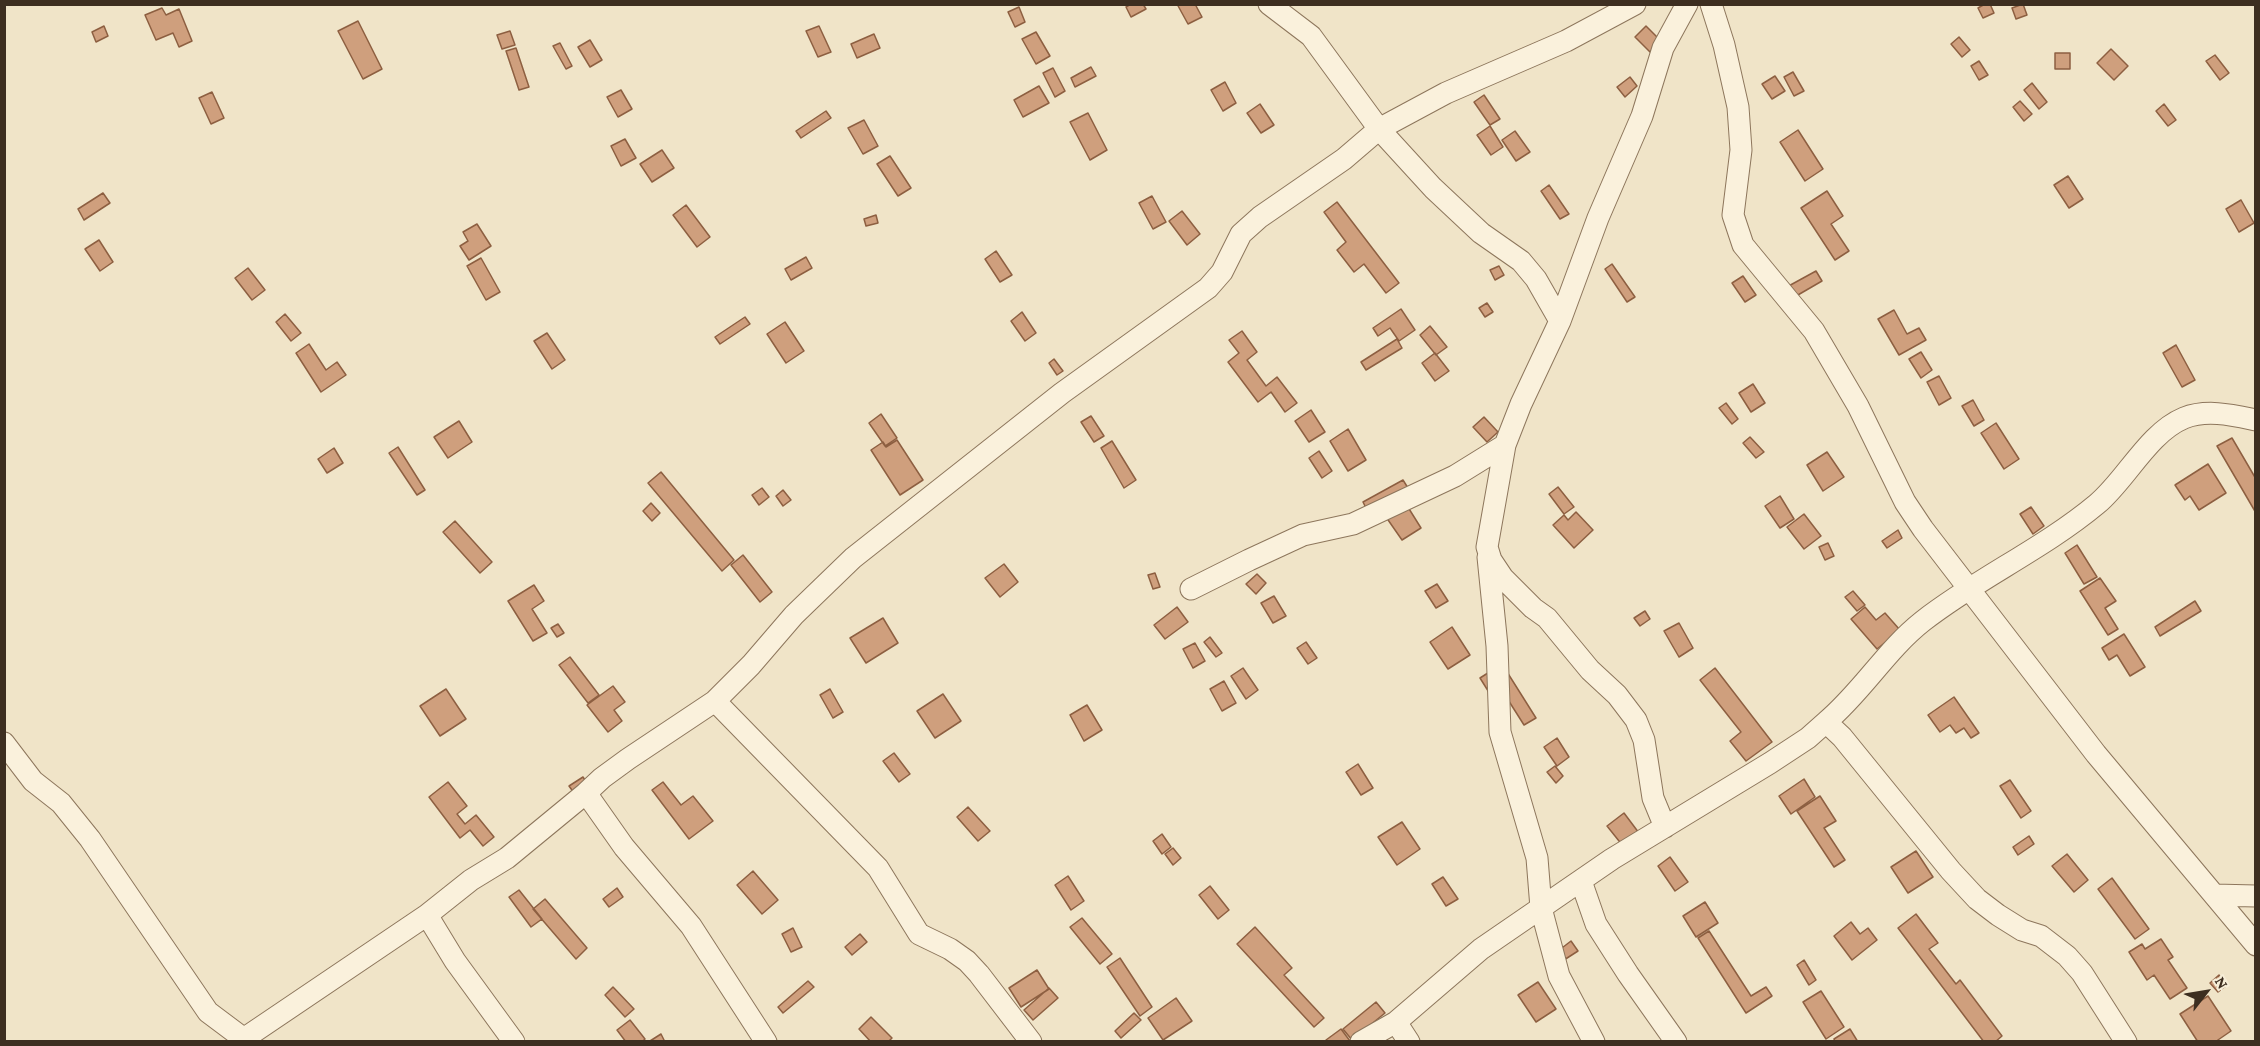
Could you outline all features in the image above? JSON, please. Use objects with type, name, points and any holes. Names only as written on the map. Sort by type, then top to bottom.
[{"type":"street","points":[[1269,4],[1311,36],[1379,129],[1433,188],[1481,233],[1521,261],[1536,279],[1560,321]]},
{"type":"street","points":[[4,743],[33,781],[62,803],[90,839],[208,1012],[244,1040],[427,915],[471,880],[507,858],[611,772],[715,701],[751,665],[794,615],[853,558],[1062,393],[1208,288],[1222,272],[1241,234],[1260,217],[1344,159],[1379,129],[1446,93],[1566,41],[1635,4]]},
{"type":"street","points":[[1594,1041],[1559,976],[1541,908],[1537,858],[1500,732],[1497,646],[1487,547],[1505,445],[1521,404],[1560,321],[1598,218],[1642,116],[1663,48],[1687,4]]},
{"type":"street","points":[[1711,4],[1724,45],[1738,107],[1741,150],[1733,215],[1743,245],[1814,331],[1858,406],[1905,502],[1968,590],[2096,754],[2256,945]]},
{"type":"street","points":[[1361,1041],[1396,1022],[1481,949],[1638,841],[1665,827],[1808,738],[1841,709],[1897,644],[1924,620],[2070,525],[2099,502],[2170,426],[2184,418],[2201,413],[2225,414],[2256,420]]},
{"type":"street","points":[[1191,589],[1303,536],[1353,524],[1455,476],[1505,445]]},
{"type":"street","points":[[1487,547],[1491,560],[1503,578],[1533,608],[1547,618],[1636,720],[1644,740],[1653,798],[1665,827]]},
{"type":"street","points":[[715,701],[878,868],[919,934],[950,949],[967,961],[1031,1041]]},
{"type":"street","points":[[1826,722],[1842,737],[1950,871],[1977,899],[2022,930],[2041,936],[2067,956],[2082,972],[2126,1041]]},
{"type":"street","points":[[586,793],[624,847],[691,926],[766,1041]]},
{"type":"street","points":[[1581,881],[1596,924],[1628,974],[1677,1041]]},
{"type":"street","points":[[2214,895],[2256,896]]},
{"type":"street","points":[[427,915],[455,961],[514,1041]]},
{"type":"street","points":[[1396,1022],[1409,1041]]},
{"type":"building","points":[[1131,4],[1143,4],[1146,9],[1131,17],[1126,7]]},
{"type":"building","points":[[1177,4],[1195,4],[1202,17],[1188,24]]},
{"type":"building","points":[[1990,4],[1994,13],[1983,18],[1978,8]]},
{"type":"building","points":[[2023,4],[2027,15],[2016,19],[2012,8]]},
{"type":"building","points":[[1019,7],[1025,22],[1015,27],[1008,12]]},
{"type":"building","points":[[162,8],[166,15],[179,9],[192,41],[179,47],[173,33],[156,40],[145,15]]},
{"type":"building","points":[[358,21],[382,69],[363,79],[338,31]]},
{"type":"building","points":[[104,26],[108,36],[96,42],[92,32]]},
{"type":"building","points":[[819,26],[831,52],[818,57],[806,31]]},
{"type":"building","points":[[1646,26],[1661,41],[1650,52],[1635,37]]},
{"type":"building","points":[[510,31],[515,45],[502,49],[497,35]]},
{"type":"building","points":[[1036,32],[1050,56],[1036,64],[1022,39]]},
{"type":"building","points":[[874,34],[880,48],[857,58],[851,44]]},
{"type":"building","points":[[1959,37],[1970,50],[1962,57],[1951,44]]},
{"type":"building","points":[[590,40],[602,60],[590,67],[578,47]]},
{"type":"building","points":[[560,43],[572,66],[566,69],[553,46]]},
{"type":"building","points":[[516,48],[529,87],[519,90],[506,51]]},
{"type":"building","points":[[2111,49],[2128,66],[2114,80],[2097,63]]},
{"type":"building","points":[[2055,53],[2070,53],[2070,69],[2055,69]]},
{"type":"building","points":[[2215,55],[2229,73],[2220,80],[2206,61]]},
{"type":"building","points":[[1979,61],[1988,75],[1979,80],[1971,66]]},
{"type":"building","points":[[1091,67],[1096,76],[1075,87],[1071,78]]},
{"type":"building","points":[[1053,68],[1065,91],[1055,97],[1043,73]]},
{"type":"building","points":[[1793,72],[1804,91],[1794,96],[1784,77]]},
{"type":"building","points":[[1775,76],[1785,91],[1772,99],[1762,84]]},
{"type":"building","points":[[1630,77],[1637,86],[1625,97],[1617,87]]},
{"type":"building","points":[[1225,82],[1236,103],[1223,111],[1211,90]]},
{"type":"building","points":[[2032,83],[2047,102],[2039,109],[2024,90]]},
{"type":"building","points":[[1039,86],[1049,103],[1023,117],[1014,100]]},
{"type":"building","points":[[621,90],[632,109],[618,117],[607,97]]},
{"type":"building","points":[[212,92],[224,118],[211,124],[199,98]]},
{"type":"building","points":[[1484,95],[1500,119],[1490,125],[1474,102]]},
{"type":"building","points":[[2020,101],[2032,114],[2024,121],[2013,107]]},
{"type":"building","points":[[1260,104],[1274,125],[1261,133],[1247,113]]},
{"type":"building","points":[[2164,104],[2176,120],[2168,126],[2156,111]]},
{"type":"building","points":[[826,111],[831,118],[801,138],[796,131]]},
{"type":"building","points":[[1088,113],[1107,150],[1090,160],[1070,122]]},
{"type":"building","points":[[864,120],[878,146],[863,154],[848,128]]},
{"type":"building","points":[[1490,126],[1503,147],[1491,155],[1477,135]]},
{"type":"building","points":[[1798,130],[1823,169],[1805,181],[1780,142]]},
{"type":"building","points":[[1515,131],[1530,152],[1516,161],[1502,140]]},
{"type":"building","points":[[625,139],[636,158],[621,166],[611,146]]},
{"type":"building","points":[[662,150],[674,168],[652,182],[640,164]]},
{"type":"building","points":[[890,156],[911,188],[898,196],[877,164]]},
{"type":"building","points":[[2068,176],[2083,199],[2069,208],[2054,185]]},
{"type":"building","points":[[1549,185],[1569,214],[1560,219],[1541,191]]},
{"type":"building","points":[[1827,191],[1843,216],[1831,224],[1849,251],[1835,260],[1801,208]]},
{"type":"building","points":[[103,193],[110,203],[84,220],[78,209]]},
{"type":"building","points":[[1152,196],[1166,222],[1153,229],[1139,203]]},
{"type":"building","points":[[2241,200],[2254,223],[2239,232],[2226,209]]},
{"type":"building","points":[[1337,202],[1399,283],[1386,293],[1364,264],[1354,272],[1337,250],[1346,242],[1324,212]]},
{"type":"building","points":[[686,205],[710,237],[697,247],[673,215]]},
{"type":"building","points":[[1182,211],[1200,234],[1187,245],[1169,221]]},
{"type":"building","points":[[876,215],[878,223],[866,226],[864,219]]},
{"type":"building","points":[[477,224],[491,246],[469,260],[460,246],[468,241],[463,232]]},
{"type":"building","points":[[99,240],[113,262],[100,271],[85,249]]},
{"type":"building","points":[[996,251],[1012,275],[1000,282],[985,259]]},
{"type":"building","points":[[806,257],[812,268],[791,280],[785,269]]},
{"type":"building","points":[[481,258],[500,292],[486,300],[467,266]]},
{"type":"building","points":[[1612,264],[1635,297],[1627,302],[1605,269]]},
{"type":"building","points":[[1499,266],[1504,275],[1495,280],[1490,270]]},
{"type":"building","points":[[248,268],[265,290],[252,300],[235,278]]},
{"type":"building","points":[[1816,271],[1822,281],[1791,299],[1785,288]]},
{"type":"building","points":[[1743,276],[1756,295],[1745,302],[1732,283]]},
{"type":"building","points":[[1487,303],[1493,312],[1485,317],[1479,308]]},
{"type":"building","points":[[1401,309],[1415,330],[1399,341],[1390,328],[1378,336],[1373,328]]},
{"type":"building","points":[[1894,310],[1907,334],[1919,328],[1926,340],[1899,355],[1878,319]]},
{"type":"building","points":[[1022,312],[1036,333],[1025,341],[1011,321]]},
{"type":"building","points":[[285,314],[301,333],[291,341],[276,322]]},
{"type":"building","points":[[745,317],[750,324],[720,344],[715,337]]},
{"type":"building","points":[[785,322],[804,351],[786,363],[767,334]]},
{"type":"building","points":[[1430,326],[1447,347],[1436,355],[1420,335]]},
{"type":"building","points":[[1242,331],[1257,352],[1247,360],[1266,386],[1277,377],[1297,403],[1285,412],[1271,392],[1258,402],[1228,362],[1239,353],[1229,340]]},
{"type":"building","points":[[547,333],[565,360],[552,369],[534,341]]},
{"type":"building","points":[[1397,339],[1402,348],[1366,370],[1361,362]]},
{"type":"building","points":[[309,344],[326,370],[337,362],[346,375],[321,392],[296,353]]},
{"type":"building","points":[[2176,345],[2195,380],[2182,387],[2163,353]]},
{"type":"building","points":[[1921,352],[1932,370],[1921,378],[1909,359]]},
{"type":"building","points":[[1435,353],[1449,371],[1435,381],[1422,363]]},
{"type":"building","points":[[1054,359],[1063,371],[1057,375],[1049,363]]},
{"type":"building","points":[[1939,376],[1951,398],[1939,405],[1927,382]]},
{"type":"building","points":[[1753,384],[1765,403],[1751,412],[1739,393]]},
{"type":"building","points":[[1973,400],[1984,420],[1974,426],[1962,406]]},
{"type":"building","points":[[1726,403],[1738,419],[1732,424],[1719,408]]},
{"type":"building","points":[[1311,410],[1325,432],[1309,442],[1295,421]]},
{"type":"building","points":[[881,414],[897,438],[885,446],[869,423]]},
{"type":"building","points":[[1091,416],[1104,436],[1094,442],[1081,422]]},
{"type":"building","points":[[1484,417],[1498,432],[1487,442],[1473,427]]},
{"type":"building","points":[[459,421],[472,442],[448,458],[434,437]]},
{"type":"building","points":[[1996,423],[2019,459],[2004,469],[1981,433]]},
{"type":"building","points":[[1348,429],[1366,460],[1348,471],[1330,441]]},
{"type":"building","points":[[1750,437],[1764,452],[1756,458],[1743,443]]},
{"type":"building","points":[[2232,438],[2256,479],[2256,513],[2217,446]]},
{"type":"building","points":[[897,440],[923,480],[900,495],[871,450],[883,442],[886,447]]},
{"type":"building","points":[[1112,441],[1136,480],[1124,488],[1101,448]]},
{"type":"building","points":[[398,447],[425,490],[417,495],[389,453]]},
{"type":"building","points":[[334,448],[343,463],[327,473],[318,459]]},
{"type":"building","points":[[1319,451],[1332,471],[1322,478],[1309,458]]},
{"type":"building","points":[[1827,452],[1844,477],[1823,491],[1807,465]]},
{"type":"building","points":[[2208,464],[2226,493],[2199,510],[2190,496],[2185,500],[2175,485]]},
{"type":"building","points":[[661,472],[734,560],[722,571],[648,483]]},
{"type":"building","points":[[1403,480],[1408,488],[1367,510],[1363,502]]},
{"type":"building","points":[[1558,487],[1574,507],[1564,514],[1549,494]]},
{"type":"building","points":[[762,488],[769,497],[759,505],[752,495]]},
{"type":"building","points":[[783,490],[791,500],[783,506],[776,496]]},
{"type":"building","points":[[1780,496],[1794,519],[1780,528],[1765,506]]},
{"type":"building","points":[[651,503],[660,513],[652,521],[643,511]]},
{"type":"building","points":[[1406,504],[1421,528],[1402,540],[1386,517]]},
{"type":"building","points":[[2031,507],[2044,526],[2033,534],[2020,514]]},
{"type":"building","points":[[1576,512],[1593,530],[1574,548],[1553,525],[1564,515],[1568,520]]},
{"type":"building","points":[[1804,514],[1821,536],[1804,549],[1787,527]]},
{"type":"building","points":[[455,521],[492,562],[480,573],[443,532]]},
{"type":"building","points":[[1898,530],[1902,538],[1887,548],[1882,541]]},
{"type":"building","points":[[1828,543],[1834,556],[1825,560],[1819,547]]},
{"type":"building","points":[[2077,545],[2097,577],[2084,584],[2065,553]]},
{"type":"building","points":[[743,555],[772,592],[760,602],[731,565]]},
{"type":"building","points":[[1004,564],[1018,582],[1000,597],[985,578]]},
{"type":"building","points":[[1155,573],[1160,587],[1153,589],[1148,575]]},
{"type":"building","points":[[1257,574],[1266,583],[1256,594],[1246,584]]},
{"type":"building","points":[[2100,578],[2116,601],[2105,608],[2118,629],[2108,635],[2080,591]]},
{"type":"building","points":[[1437,584],[1448,601],[1436,608],[1425,591]]},
{"type":"building","points":[[534,585],[544,601],[532,609],[547,633],[533,641],[508,601]]},
{"type":"building","points":[[1853,591],[1865,605],[1857,611],[1845,597]]},
{"type":"building","points":[[1274,596],[1286,616],[1273,623],[1261,603]]},
{"type":"building","points":[[2195,601],[2201,611],[2160,636],[2155,627]]},
{"type":"building","points":[[1177,607],[1188,622],[1165,639],[1154,625]]},
{"type":"building","points":[[1865,607],[1876,620],[1885,613],[1907,638],[1894,649],[1887,641],[1877,649],[1851,619]]},
{"type":"building","points":[[1645,611],[1650,619],[1640,626],[1634,618]]},
{"type":"building","points":[[883,618],[898,643],[866,663],[850,638]]},
{"type":"building","points":[[1679,623],[1693,648],[1679,657],[1664,631]]},
{"type":"building","points":[[558,624],[564,633],[557,637],[551,628]]},
{"type":"building","points":[[1452,627],[1470,655],[1448,669],[1430,642]]},
{"type":"building","points":[[2124,634],[2145,667],[2130,676],[2117,655],[2109,660],[2102,648]]},
{"type":"building","points":[[1210,637],[1222,653],[1216,657],[1204,642]]},
{"type":"building","points":[[1306,642],[1317,658],[1308,664],[1297,648]]},
{"type":"building","points":[[1195,643],[1205,661],[1193,668],[1183,649]]},
{"type":"building","points":[[570,657],[599,695],[588,703],[559,665]]},
{"type":"building","points":[[1502,664],[1536,718],[1524,725],[1505,695],[1495,702],[1480,678]]},
{"type":"building","points":[[1243,668],[1258,690],[1246,699],[1231,676]]},
{"type":"building","points":[[1715,668],[1772,742],[1746,761],[1730,741],[1741,732],[1700,680]]},
{"type":"building","points":[[1224,681],[1236,703],[1222,711],[1210,689]]},
{"type":"building","points":[[613,686],[625,702],[614,710],[622,721],[608,732],[587,705]]},
{"type":"building","points":[[446,689],[466,719],[440,736],[420,706]]},
{"type":"building","points":[[830,689],[843,712],[833,718],[820,695]]},
{"type":"building","points":[[943,694],[961,721],[935,738],[917,711]]},
{"type":"building","points":[[1954,697],[1979,733],[1971,738],[1964,728],[1956,733],[1950,725],[1940,732],[1928,715]]},
{"type":"building","points":[[1087,705],[1102,730],[1084,741],[1070,715]]},
{"type":"building","points":[[1557,738],[1569,757],[1557,766],[1544,747]]},
{"type":"building","points":[[894,753],[910,774],[899,782],[883,761]]},
{"type":"building","points":[[1358,764],[1373,788],[1361,795],[1346,772]]},
{"type":"building","points":[[1555,766],[1563,776],[1556,783],[1547,772]]},
{"type":"building","points":[[583,777],[590,788],[577,797],[569,786]]},
{"type":"building","points":[[1804,779],[1815,797],[1791,814],[1779,796]]},
{"type":"building","points":[[2010,780],[2031,811],[2021,818],[2000,786]]},
{"type":"building","points":[[448,782],[467,806],[457,814],[465,824],[476,815],[494,837],[483,846],[470,830],[460,838],[429,797]]},
{"type":"building","points":[[663,782],[681,805],[693,796],[713,821],[689,839],[652,790]]},
{"type":"building","points":[[1820,796],[1836,821],[1824,828],[1845,860],[1834,867],[1797,811]]},
{"type":"building","points":[[968,807],[990,831],[978,841],[957,817]]},
{"type":"building","points":[[1624,813],[1639,833],[1623,846],[1607,826]]},
{"type":"building","points":[[1402,822],[1420,849],[1397,865],[1378,837]]},
{"type":"building","points":[[1162,834],[1171,847],[1162,854],[1153,841]]},
{"type":"building","points":[[2029,836],[2034,844],[2018,855],[2013,847]]},
{"type":"building","points":[[1173,848],[1181,858],[1173,865],[1165,854]]},
{"type":"building","points":[[1916,851],[1933,877],[1908,893],[1891,867]]},
{"type":"building","points":[[2067,854],[2088,880],[2074,892],[2052,866]]},
{"type":"building","points":[[1670,857],[1688,882],[1675,891],[1658,866]]},
{"type":"building","points":[[753,871],[778,900],[762,914],[737,885]]},
{"type":"building","points":[[1068,876],[1084,901],[1071,910],[1055,885]]},
{"type":"building","points":[[1443,877],[1458,899],[1446,906],[1432,884]]},
{"type":"building","points":[[2112,878],[2149,929],[2135,939],[2098,889]]},
{"type":"building","points":[[1210,886],[1229,910],[1218,919],[1199,895]]},
{"type":"building","points":[[617,888],[623,897],[609,907],[603,899]]},
{"type":"building","points":[[519,890],[542,919],[531,927],[509,897]]},
{"type":"building","points":[[545,899],[587,948],[576,959],[533,909]]},
{"type":"building","points":[[1705,902],[1718,923],[1696,937],[1683,916]]},
{"type":"building","points":[[1916,914],[1938,943],[1929,949],[1956,984],[1960,980],[2002,1036],[1995,1042],[1984,1042],[1898,928]]},
{"type":"building","points":[[1082,918],[1112,954],[1100,964],[1070,927]]},
{"type":"building","points":[[1851,922],[1860,934],[1868,928],[1877,940],[1852,960],[1834,936]]},
{"type":"building","points":[[1255,927],[1292,968],[1284,975],[1324,1018],[1314,1027],[1237,944]]},
{"type":"building","points":[[793,928],[802,947],[791,952],[782,934]]},
{"type":"building","points":[[1709,931],[1751,996],[1766,987],[1772,996],[1746,1013],[1698,938]]},
{"type":"building","points":[[860,934],[867,942],[852,955],[845,947]]},
{"type":"building","points":[[2161,939],[2173,957],[2168,960],[2187,988],[2170,999],[2154,975],[2147,980],[2129,952],[2142,944],[2145,949]]},
{"type":"building","points":[[1571,941],[1578,951],[1564,960],[1558,951]]},
{"type":"building","points":[[1120,958],[1152,1007],[1140,1016],[1107,967]]},
{"type":"building","points":[[1804,960],[1816,980],[1809,985],[1797,965]]},
{"type":"building","points":[[1037,970],[1049,989],[1021,1007],[1009,988]]},
{"type":"building","points":[[2219,975],[2227,985],[2218,992],[2210,983]]},
{"type":"building","points":[[808,981],[814,987],[783,1013],[778,1007]]},
{"type":"building","points":[[1538,982],[1556,1009],[1536,1022],[1518,995]]},
{"type":"building","points":[[613,987],[634,1009],[625,1017],[605,995]]},
{"type":"building","points":[[1049,988],[1058,998],[1033,1020],[1024,1010]]},
{"type":"building","points":[[1821,991],[1844,1027],[1826,1039],[1803,1002]]},
{"type":"building","points":[[2208,996],[2231,1031],[2215,1042],[2198,1042],[2180,1014]]},
{"type":"building","points":[[1176,998],[1192,1021],[1163,1040],[1148,1018]]},
{"type":"building","points":[[1376,1002],[1385,1013],[1352,1040],[1343,1029]]},
{"type":"building","points":[[1134,1013],[1141,1020],[1121,1038],[1115,1031]]},
{"type":"building","points":[[871,1017],[892,1038],[888,1042],[871,1042],[859,1029]]},
{"type":"building","points":[[630,1020],[645,1039],[642,1042],[626,1042],[617,1030]]},
{"type":"building","points":[[1341,1029],[1350,1041],[1326,1042],[1326,1040]]},
{"type":"building","points":[[1850,1029],[1858,1042],[1835,1042],[1834,1039]]},
{"type":"building","points":[[661,1034],[665,1042],[650,1042],[650,1041]]}]
